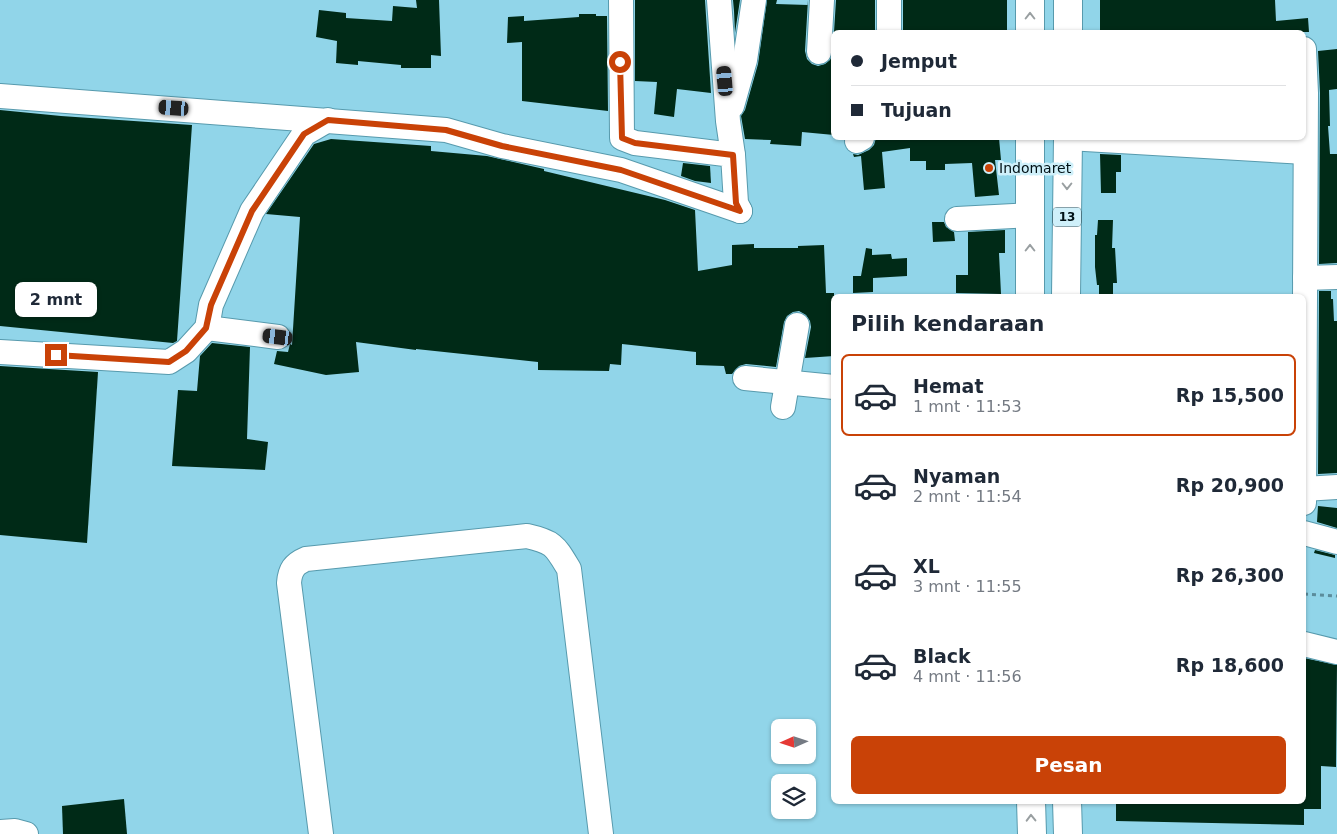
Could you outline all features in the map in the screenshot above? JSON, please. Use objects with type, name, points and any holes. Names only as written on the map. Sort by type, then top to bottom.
[{"type":"highway","points":[[1030,0],[1030,30]]},
{"type":"highway","points":[[1068,0],[1068,30]]},
{"type":"highway","points":[[1030,140],[1030,294]]},
{"type":"highway","name":"13","points":[[1066,294],[1068,140]]},
{"type":"highway","points":[[1031,804],[1032,834]]},
{"type":"highway","points":[[1068,804],[1068,834]]},
{"type":"street","points":[[621,0],[622,138],[635,143],[733,155]]},
{"type":"street","points":[[0,96],[446,130],[502,146],[621,170],[740,211],[736,203],[719,0]]},
{"type":"street","points":[[728,121],[745,60],[754,0]]},
{"type":"street","points":[[819,52],[822,0]]},
{"type":"street","points":[[889,0],[889,30]]},
{"type":"street","points":[[0,352],[169,362],[186,351],[206,328],[211,305],[252,211],[304,134],[328,120]]},
{"type":"street","points":[[1157,140],[1202,141],[1305,152]]},
{"type":"street","points":[[1305,140],[1305,294]]},
{"type":"street","points":[[957,219],[1030,215]]},
{"type":"street","points":[[1305,278],[1337,276]]},
{"type":"street","points":[[783,407],[797,325]]},
{"type":"street","points":[[206,328],[278,337]]},
{"type":"street","points":[[745,378],[831,387]]},
{"type":"street","points":[[1306,489],[1337,488]]},
{"type":"street","points":[[1306,534],[1337,542]]},
{"type":"street","points":[[320,834],[289,583],[293,566],[306,559],[527,536],[546,540],[557,549],[569,569],[601,834]]},
{"type":"street","points":[[1306,644],[1337,652]]},
{"type":"street","points":[[0,832],[15,830],[26,834]]},
{"type":"path","points":[[1306,594],[1337,596]]},
{"type":"building","points":[[416,0],[439,0],[441,56],[431,55],[431,68],[401,68],[401,65],[358,61],[358,65],[336,63],[337,41],[316,37],[319,10],[346,13],[346,18],[392,21],[393,6],[417,8]]},
{"type":"building","points":[[635,0],[705,0],[711,93],[677,89],[674,117],[654,114],[657,82],[635,81]]},
{"type":"building","points":[[733,0],[740,0],[735,33],[734,11]]},
{"type":"building","points":[[767,0],[777,0],[776,4],[808,5],[805,51],[807,59],[812,64],[818,66],[825,64],[831,58],[831,135],[802,132],[801,146],[770,144],[771,140],[745,139],[741,116],[745,110],[758,64]]},
{"type":"building","points":[[836,0],[875,0],[875,30],[834,30]]},
{"type":"building","points":[[903,0],[1007,0],[1007,30],[903,30]]},
{"type":"building","points":[[1100,0],[1275,0],[1276,21],[1308,18],[1309,32],[1306,32],[1306,30],[1100,30]]},
{"type":"building","points":[[579,14],[607,16],[608,111],[522,101],[522,42],[507,43],[508,17],[524,16],[524,21],[579,17]]},
{"type":"building","points":[[1337,49],[1337,89],[1329,90],[1330,126],[1328,126],[1330,154],[1337,154],[1337,263],[1319,264],[1320,93],[1318,51]]},
{"type":"building","points":[[0,110],[192,125],[177,341],[173,343],[0,326]]},
{"type":"building","points":[[331,139],[431,146],[431,151],[487,156],[665,200],[695,210],[698,271],[732,265],[732,245],[754,244],[754,248],[798,248],[798,246],[824,245],[826,293],[834,293],[831,294],[831,356],[805,358],[811,327],[806,315],[799,311],[787,316],[784,322],[776,367],[746,364],[739,366],[732,374],[726,374],[724,366],[696,365],[696,352],[622,344],[621,365],[610,364],[609,371],[538,370],[538,362],[356,342],[359,372],[326,375],[274,364],[277,351],[288,352],[290,344],[292,345],[300,217],[266,214],[314,144]]},
{"type":"building","points":[[875,140],[999,140],[1001,160],[995,160],[999,195],[975,197],[972,163],[945,164],[945,170],[926,170],[926,161],[910,161],[910,148],[882,152],[885,188],[864,190],[861,156],[854,157],[853,154],[858,155],[869,150],[874,145]]},
{"type":"building","points":[[1100,154],[1121,155],[1121,172],[1116,172],[1116,193],[1101,193]]},
{"type":"building","points":[[683,163],[710,166],[711,183],[695,181],[681,176]]},
{"type":"building","points":[[1098,220],[1113,220],[1112,248],[1115,248],[1117,283],[1113,283],[1113,294],[1099,294],[1095,267],[1095,235],[1097,235]]},
{"type":"building","points":[[932,222],[944,222],[946,227],[954,232],[955,241],[933,242]]},
{"type":"building","points":[[1005,230],[1005,253],[999,253],[1001,294],[956,293],[956,275],[968,275],[968,232]]},
{"type":"building","points":[[866,248],[872,249],[872,255],[891,254],[892,259],[907,258],[907,276],[873,278],[873,292],[853,293],[853,276],[861,276]]},
{"type":"building","points":[[1319,291],[1331,291],[1334,321],[1337,321],[1337,473],[1318,474]]},
{"type":"building","points":[[212,343],[250,347],[247,439],[268,442],[265,470],[172,466],[178,390],[197,391],[200,356]]},
{"type":"building","points":[[0,366],[98,372],[87,543],[0,535]]},
{"type":"building","points":[[1318,506],[1337,508],[1337,528],[1317,522]]},
{"type":"building","points":[[1315,550],[1335,555],[1335,558],[1314,553]]},
{"type":"building","points":[[1306,658],[1337,665],[1336,767],[1321,766],[1321,809],[1304,809],[1304,825],[1116,821],[1116,804],[1306,804]]},
{"type":"building","points":[[124,799],[127,834],[63,834],[62,806]]},
{"type":"place","name":"Indomaret","points":[[989,168]]},
{"type":"route","points":[[56,355],[169,362],[186,351],[206,328],[211,305],[252,211],[304,134],[328,120],[446,130],[502,146],[621,170],[740,211],[736,203],[733,155],[674,146],[635,143],[622,138],[620,62]]}]
